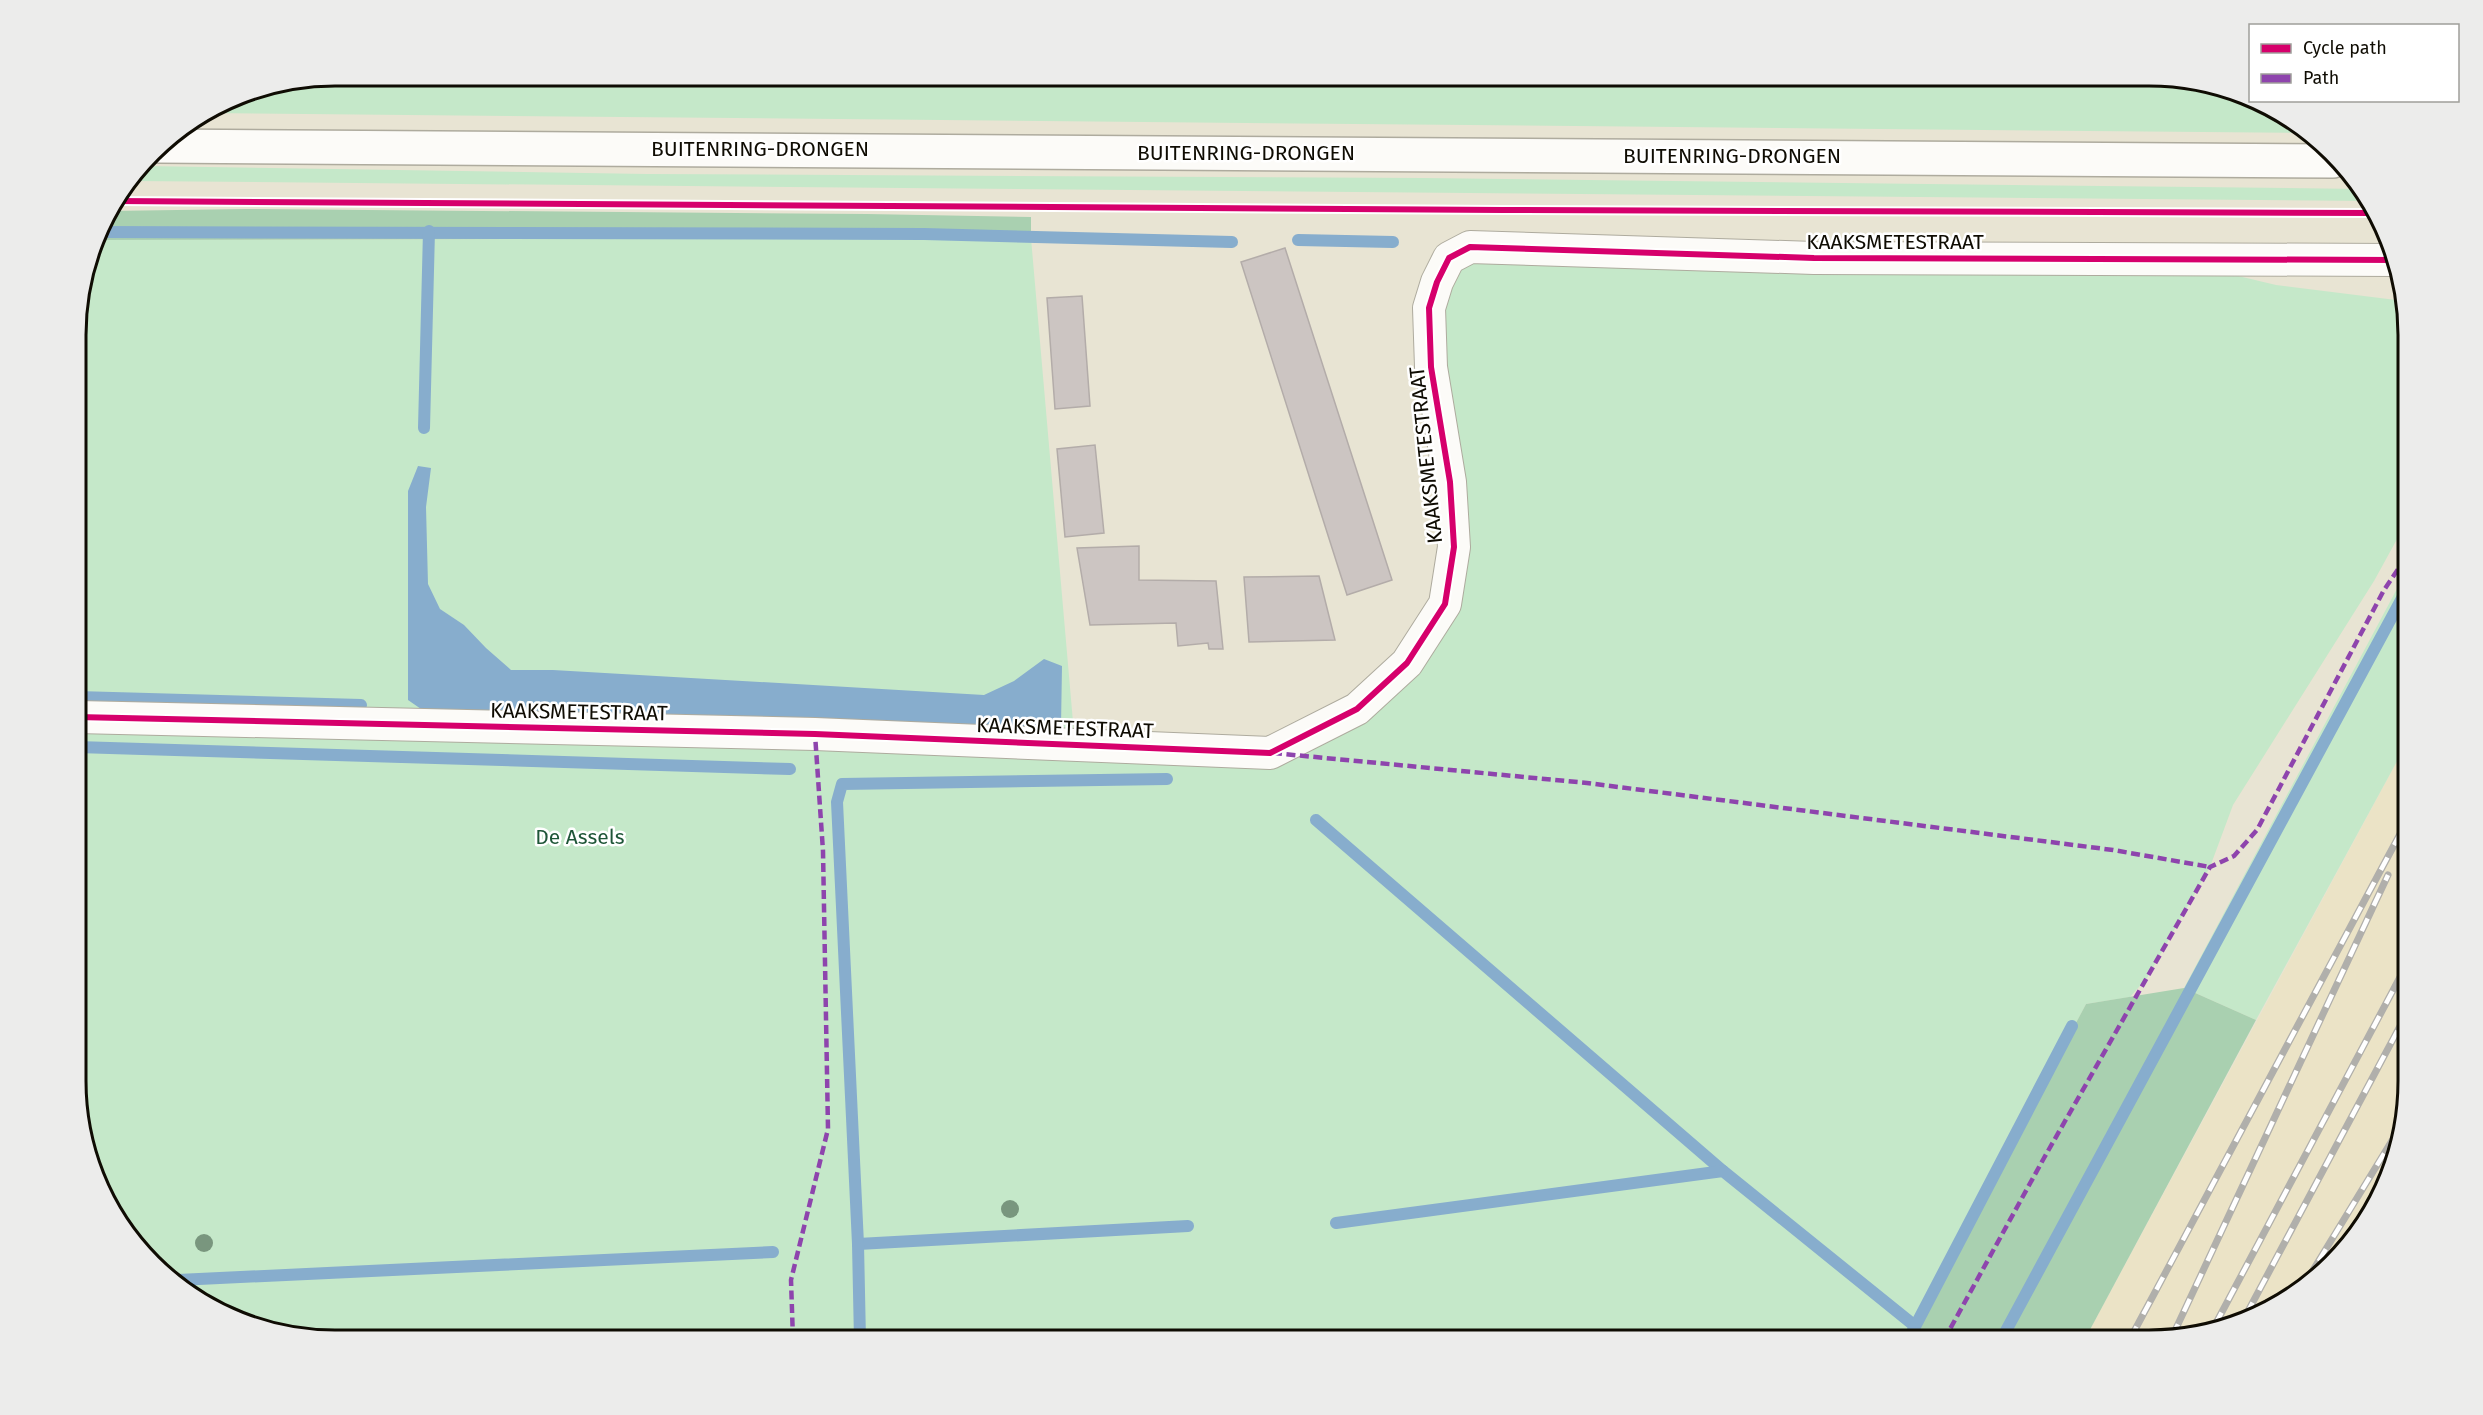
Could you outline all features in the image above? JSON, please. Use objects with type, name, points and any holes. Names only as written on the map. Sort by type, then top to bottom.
[{"type":"highway","name":"BUITENRING-DRONGEN","points":[[171,146],[2329,162]]},
{"type":"street","name":"KAAKSMETESTRAAT","points":[[86,717],[815,734],[1270,753],[1356,709],[1407,663],[1444,604],[1454,547],[1450,482],[1431,367],[1429,308],[1437,282],[1449,258],[1470,247],[1814,258],[2386,260]]},
{"type":"shaded area","points":[[2398,760],[2398,1081],[2393,1129],[2379,1176],[2372,1191],[2356,1219],[2325,1257],[2287,1288],[2259,1304],[2244,1311],[2197,1325],[2149,1330],[2090,1330]]},
{"type":"green space","points":[[318,86],[2165,86],[2197,90],[2244,104],[2295,133],[220,113],[270,94]]},
{"type":"green space","points":[[151,166],[647,174],[1423,178],[2351,189],[2359,201],[138,181]]},
{"type":"green space","points":[[246,209],[1031,217],[1031,238],[104,240],[119,211]]},
{"type":"green space","name":"De Assels","points":[[1031,238],[1075,745],[1270,753],[1357,709],[1445,604],[1431,367],[1449,258],[2213,270],[2276,285],[2395,300],[2398,334],[2398,537],[2374,581],[2233,805],[2210,867],[2147,978],[2130,997],[2086,1004],[1913,1330],[334,1330],[286,1325],[239,1311],[224,1304],[196,1288],[158,1257],[127,1219],[111,1191],[104,1176],[90,1129],[86,1097],[86,318],[90,286],[104,240]]},
{"type":"green space","points":[[2398,587],[2398,760],[2256,1020],[2184,988]]},
{"type":"green space","points":[[2184,988],[2256,1020],[2090,1330],[1913,1330],[2086,1004]]},
{"type":"water","points":[[418,466],[431,468],[426,507],[428,584],[440,609],[464,625],[511,670],[553,670],[984,695],[1014,681],[1044,659],[1062,666],[1061,726],[1035,732],[421,709],[408,700],[408,491]]},
{"type":"building","points":[[1285,248],[1392,580],[1347,595],[1241,262]]},
{"type":"building","points":[[1082,296],[1090,406],[1055,409],[1047,298]]},
{"type":"building","points":[[1095,445],[1104,533],[1065,537],[1057,449]]},
{"type":"building","points":[[1139,546],[1139,580],[1216,581],[1223,649],[1209,649],[1208,643],[1178,646],[1176,623],[1090,625],[1077,548]]},
{"type":"building","points":[[1319,576],[1335,640],[1249,642],[1244,577]]},
{"type":"waterway","points":[[424,428],[429,231]]},
{"type":"waterway","points":[[107,232],[924,234],[1232,242]]},
{"type":"waterway","points":[[1298,240],[1393,242]]},
{"type":"waterway","points":[[2006,1330],[2398,606]]},
{"type":"waterway","points":[[86,697],[361,705]]},
{"type":"waterway","points":[[86,747],[790,769]]},
{"type":"waterway","points":[[860,1330],[858,1244],[837,802],[842,784],[1167,779]]},
{"type":"waterway","points":[[1316,820],[1723,1171]]},
{"type":"waterway","points":[[1913,1330],[2072,1026]]},
{"type":"waterway","points":[[1336,1223],[1723,1171],[1915,1326]]},
{"type":"waterway","points":[[858,1244],[1188,1226]]},
{"type":"waterway","points":[[185,1280],[773,1252]]},
{"type":"railway","points":[[2135,1330],[2398,838]]},
{"type":"railway","points":[[2176,1328],[2388,875]]},
{"type":"railway","points":[[2218,1319],[2398,981]]},
{"type":"railway","points":[[2250,1308],[2398,1030]]},
{"type":"railway","points":[[2316,1265],[2389,1146]]},
{"type":"marked path","points":[[1949,1330],[2044,1158],[2210,867],[2234,856],[2257,830],[2384,590],[2398,569]]},
{"type":"marked path","points":[[793,1330],[791,1280],[828,1129],[823,851],[815,734]]},
{"type":"marked path","points":[[1273,753],[1587,783],[2113,850],[2210,867]]},
{"type":"cycle path","points":[[124,201],[2366,213]]},
{"type":"cycle path","points":[[86,717],[815,734],[1270,753],[1357,709],[1407,663],[1445,604],[1454,547],[1450,482],[1431,367],[1429,308],[1437,282],[1449,258],[1470,247],[1814,258],[2386,260]]}]
